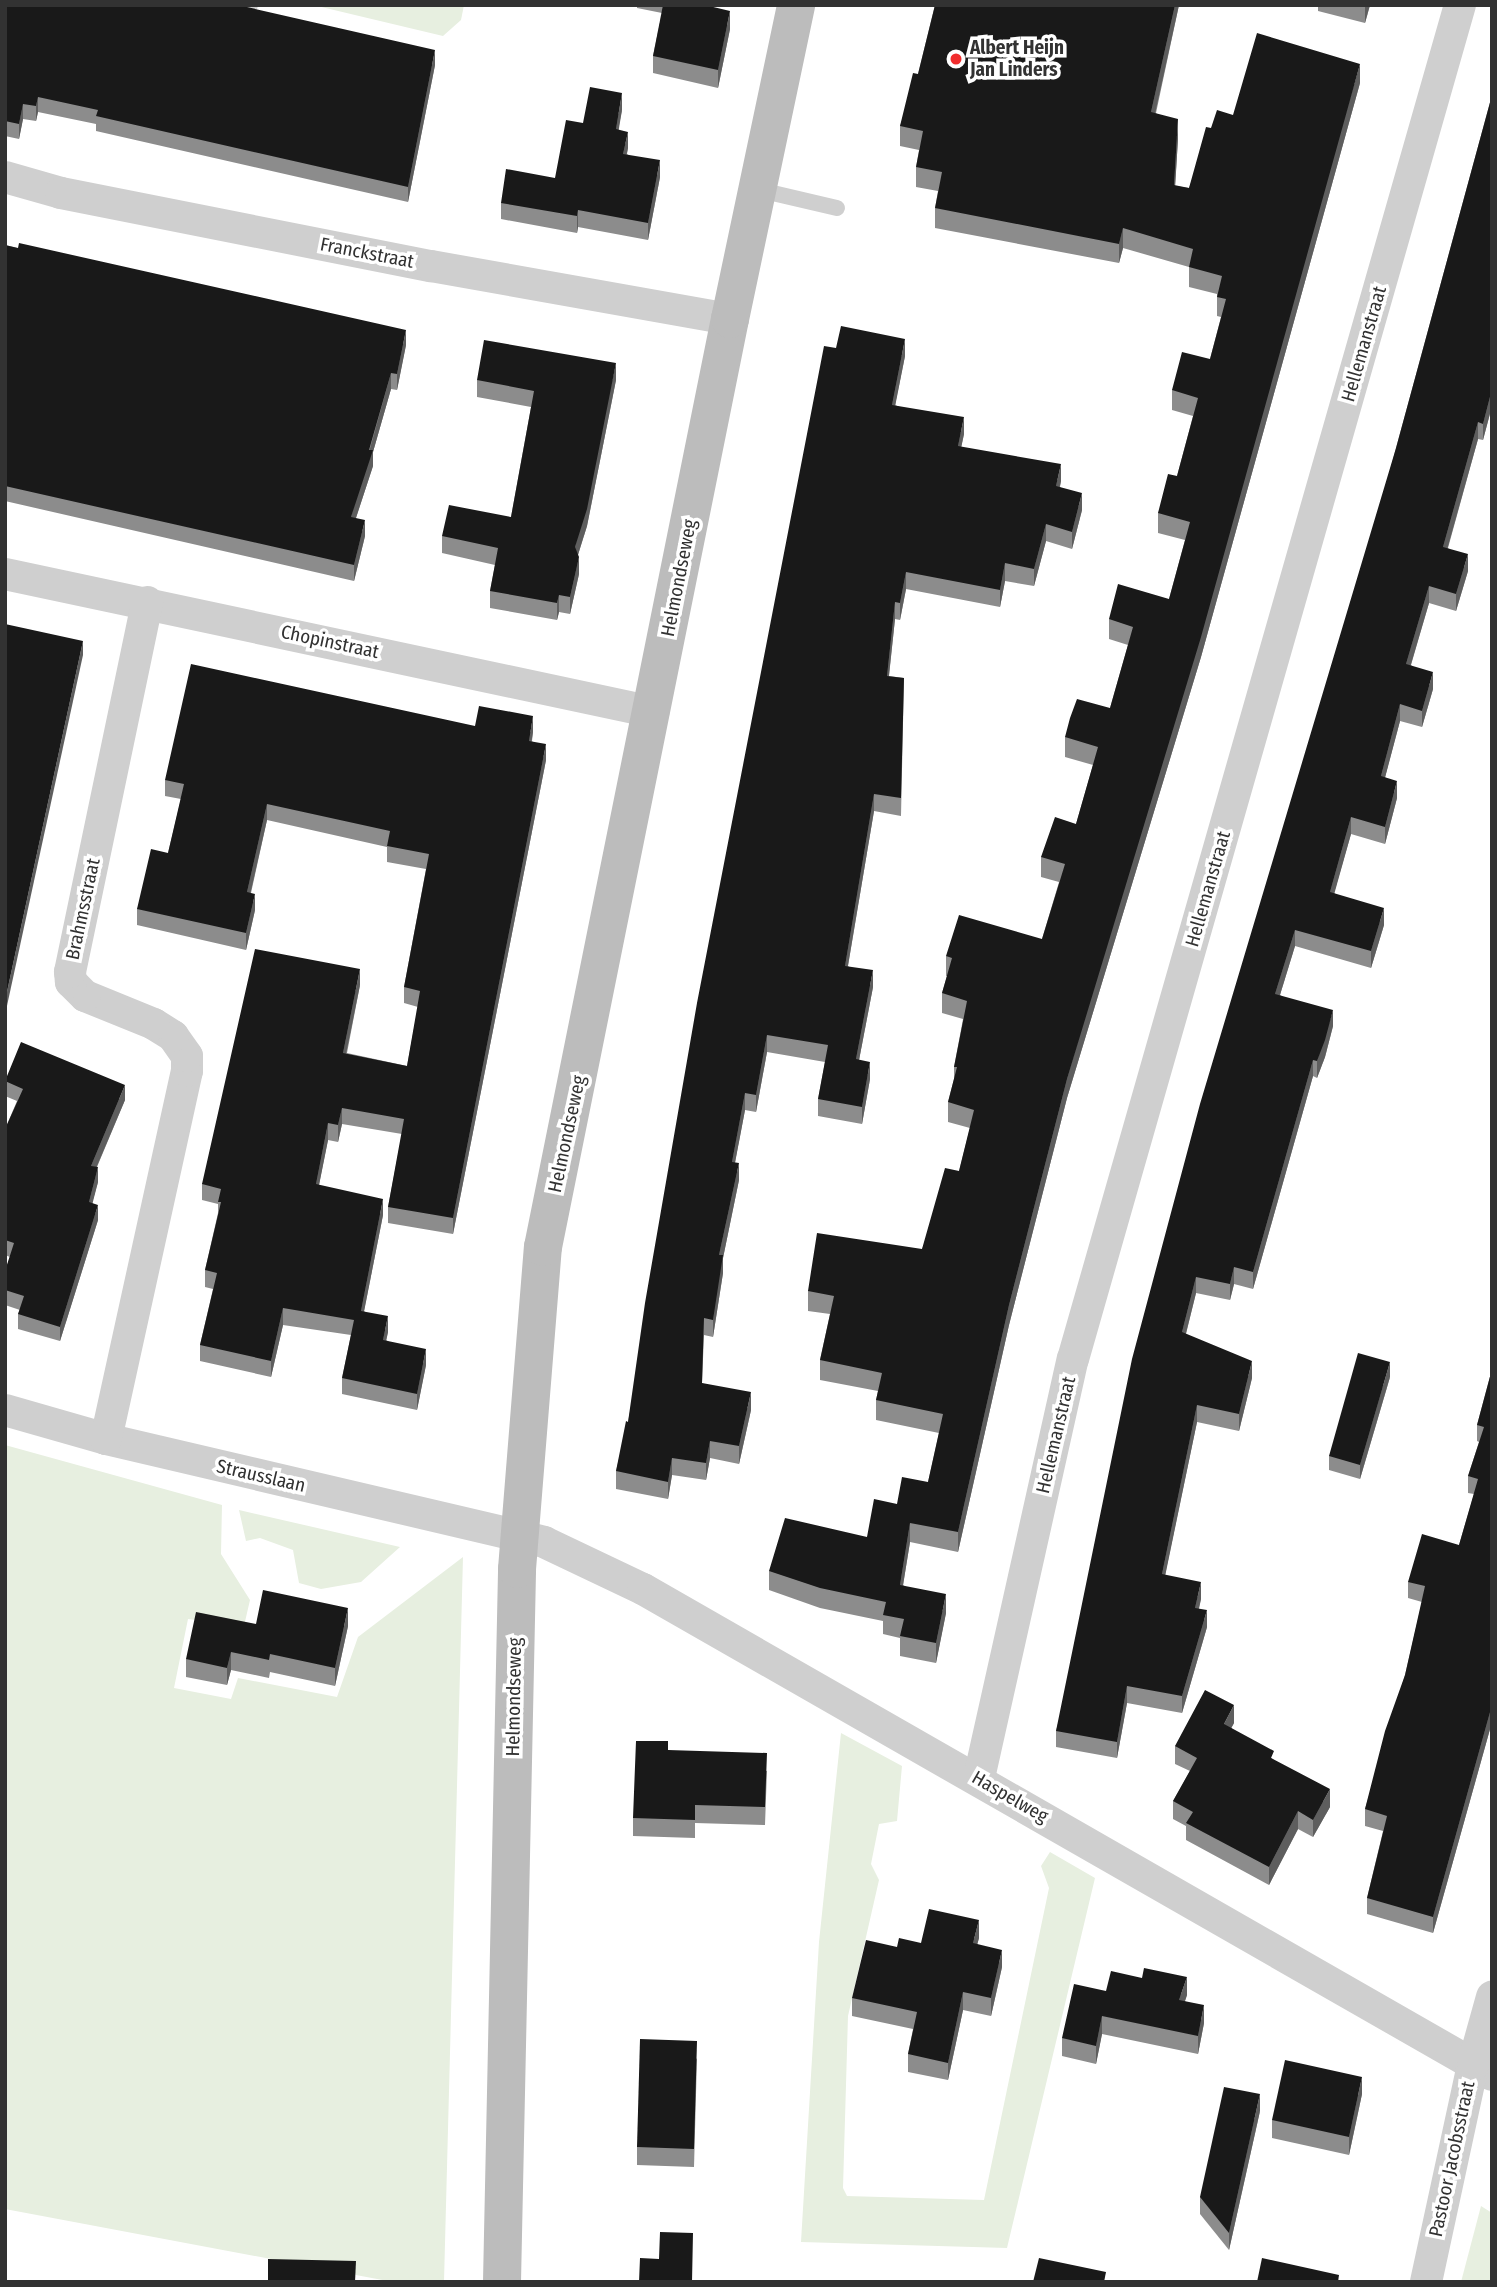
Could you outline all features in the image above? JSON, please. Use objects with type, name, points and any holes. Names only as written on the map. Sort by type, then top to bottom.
[{"type":"street","name":"Helmondseweg","points":[[502,2282],[519,1538],[543,1247],[796,5]]},
{"type":"street","name":"Hellemanstraat","points":[[979,1779],[1073,1359],[1460,5]]},
{"type":"street","name":"Franckstraat","points":[[5,177],[61,193],[430,266],[730,319]]},
{"type":"street","name":"Chopinstraat","points":[[5,574],[147,602],[653,712]]},
{"type":"street","name":"Brahmsstraat","points":[[106,1439],[187,1070],[187,1056],[173,1035],[154,1024],[85,996],[71,982],[70,972],[147,602]]},
{"type":"street","name":"Strausslaan","points":[[5,1410],[106,1439],[519,1538]]},
{"type":"street","name":"Haspelweg","points":[[519,1538],[544,1542],[643,1588],[1482,2070]]},
{"type":"street","name":"Pastoor Jacobsstraat","points":[[1426,2282],[1482,2070],[1492,1997]]},
{"type":"lane","points":[[760,190],[837,208]]},
{"type":"green space","points":[[313,5],[464,5],[461,20],[443,36]]},
{"type":"green space","points":[[5,1445],[222,1505],[221,1554],[250,1600],[244,1626],[188,1619],[174,1688],[231,1699],[238,1678],[337,1697],[358,1637],[463,1557],[444,2282],[393,2282],[5,2209]]},
{"type":"green space","points":[[239,1510],[400,1547],[361,1582],[321,1589],[299,1583],[293,1550],[260,1538],[246,1541]]},
{"type":"green space","points":[[841,1733],[902,1766],[897,1821],[879,1824],[871,1864],[879,1880],[848,2016],[843,2188],[847,2196],[984,2200],[1049,1888],[1041,1866],[1050,1852],[1095,1878],[1007,2248],[801,2242],[819,1942]]},
{"type":"green space","points":[[1481,2206],[1492,2213],[1492,2282],[1461,2282]]},
{"type":"building","points":[[5,5],[238,5],[435,50],[408,187],[96,116],[98,110],[38,97],[36,106],[23,104],[19,124],[5,121]]},
{"type":"building","points":[[663,5],[705,5],[730,11],[718,70],[653,56]]},
{"type":"building","points":[[935,5],[1175,5],[1151,112],[1178,119],[1174,185],[1189,188],[1206,127],[1211,128],[1217,110],[1233,115],[1257,33],[1360,64],[1201,637],[1067,1079],[1009,1305],[958,1532],[910,1523],[900,1585],[946,1594],[936,1643],[900,1636],[904,1619],[883,1615],[886,1602],[820,1588],[769,1571],[785,1518],[867,1537],[874,1499],[897,1504],[902,1477],[928,1482],[943,1414],[876,1400],[882,1373],[820,1360],[834,1296],[808,1291],[817,1233],[922,1249],[945,1168],[959,1171],[974,1110],[948,1102],[957,1067],[954,1067],[967,1001],[942,993],[952,958],[946,956],[959,915],[1042,939],[1065,864],[1041,857],[1055,817],[1076,824],[1098,747],[1065,737],[1070,718],[1077,699],[1110,708],[1133,627],[1109,619],[1118,584],[1169,599],[1190,522],[1158,513],[1168,474],[1177,476],[1198,398],[1172,390],[1182,352],[1210,359],[1226,299],[1217,297],[1222,276],[1189,267],[1193,249],[1123,228],[1119,244],[935,208],[942,172],[916,167],[923,131],[900,126],[913,73],[918,74]]},
{"type":"building","points":[[590,87],[622,93],[616,129],[628,132],[623,154],[660,160],[648,223],[578,210],[577,216],[501,203],[506,169],[555,178],[566,120],[583,123]]},
{"type":"building","points":[[1492,95],[1492,389],[1483,424],[1478,422],[1443,547],[1468,554],[1456,594],[1429,586],[1406,664],[1433,672],[1422,711],[1400,704],[1381,776],[1397,781],[1385,827],[1351,817],[1330,892],[1384,908],[1371,951],[1295,930],[1275,994],[1333,1010],[1325,1040],[1317,1061],[1313,1060],[1253,1272],[1234,1267],[1230,1284],[1196,1277],[1182,1332],[1252,1361],[1239,1414],[1197,1405],[1162,1574],[1201,1582],[1195,1608],[1207,1610],[1182,1696],[1127,1686],[1117,1742],[1056,1731],[1132,1359],[1200,1104],[1396,448]]},
{"type":"building","points":[[19,243],[406,330],[397,374],[391,373],[369,450],[373,450],[351,517],[365,520],[354,565],[5,486],[5,245],[18,248]]},
{"type":"building","points":[[841,326],[905,339],[892,405],[964,417],[958,446],[1061,464],[1056,486],[1082,493],[1072,532],[1046,524],[1034,569],[1005,563],[1000,590],[906,572],[900,603],[895,602],[887,676],[904,678],[901,798],[874,794],[845,966],[873,970],[856,1059],[870,1062],[862,1107],[818,1099],[828,1045],[767,1035],[756,1095],[745,1093],[732,1162],[739,1163],[719,1255],[723,1255],[713,1320],[704,1318],[702,1383],[751,1392],[739,1446],[710,1441],[706,1463],[672,1458],[668,1482],[616,1471],[626,1421],[628,1422],[645,1303],[697,1003],[824,346],[836,348]]},
{"type":"building","points":[[484,340],[616,363],[587,509],[575,547],[579,557],[570,597],[559,595],[557,603],[490,591],[498,548],[442,536],[449,505],[511,517],[534,391],[477,380]]},
{"type":"building","points":[[5,624],[83,641],[5,1001]]},
{"type":"building","points":[[191,664],[475,726],[479,706],[533,716],[529,741],[546,744],[453,1218],[388,1207],[404,1119],[342,1108],[338,1125],[328,1123],[316,1184],[383,1199],[361,1311],[388,1316],[383,1340],[426,1349],[417,1394],[342,1378],[354,1320],[283,1308],[271,1361],[200,1345],[217,1273],[205,1270],[221,1202],[218,1202],[221,1189],[202,1184],[255,949],[360,969],[343,1053],[407,1066],[420,991],[404,987],[429,854],[387,846],[390,831],[267,804],[247,892],[255,894],[246,933],[137,909],[151,849],[168,853],[184,784],[165,780]]},
{"type":"building","points":[[21,1042],[125,1085],[91,1166],[98,1167],[89,1202],[98,1205],[60,1327],[18,1314],[24,1296],[5,1290],[5,1271],[14,1243],[5,1240],[5,1129],[23,1089],[5,1081]]},
{"type":"building","points":[[1358,1353],[1390,1362],[1360,1465],[1329,1456]]},
{"type":"building","points":[[1492,1369],[1492,1705],[1433,1917],[1367,1898],[1387,1816],[1365,1809],[1385,1731],[1405,1675],[1425,1586],[1408,1582],[1422,1534],[1459,1545],[1478,1479],[1468,1476],[1484,1427],[1477,1425]]},
{"type":"building","points":[[263,1590],[348,1608],[335,1668],[270,1654],[269,1660],[231,1652],[227,1668],[186,1659],[196,1612],[256,1624]]},
{"type":"building","points":[[1205,1690],[1234,1705],[1224,1724],[1274,1751],[1271,1758],[1330,1789],[1313,1820],[1298,1811],[1269,1867],[1186,1823],[1193,1812],[1173,1801],[1197,1758],[1175,1746]]},
{"type":"building","points":[[636,1741],[668,1741],[668,1750],[767,1753],[765,1807],[695,1805],[695,1820],[633,1818]]},
{"type":"building","points":[[929,1909],[979,1920],[973,1943],[1002,1950],[991,1998],[963,1992],[948,2063],[908,2054],[917,2012],[852,1998],[866,1940],[897,1947],[899,1938],[921,1943]]},
{"type":"building","points":[[1144,1968],[1187,1977],[1179,2000],[1204,2005],[1198,2036],[1102,2016],[1096,2046],[1062,2038],[1074,1984],[1106,1991],[1111,1971],[1142,1978]]},
{"type":"building","points":[[640,2039],[697,2041],[694,2149],[637,2147]]},
{"type":"building","points":[[1285,2060],[1362,2077],[1349,2137],[1272,2120]]},
{"type":"building","points":[[1224,2087],[1260,2094],[1229,2233],[1200,2197]]},
{"type":"building","points":[[660,2232],[693,2233],[692,2282],[639,2282],[640,2258],[659,2259]]},
{"type":"building","points":[[1039,2258],[1106,2272],[1104,2282],[1033,2282]]},
{"type":"building","points":[[1262,2258],[1339,2275],[1338,2282],[1257,2282]]},
{"type":"building","points":[[268,2259],[356,2261],[355,2282],[268,2282]]},
{"type":"place","name":"Albert Heijn Jan Linders","points":[[956,59]]}]
